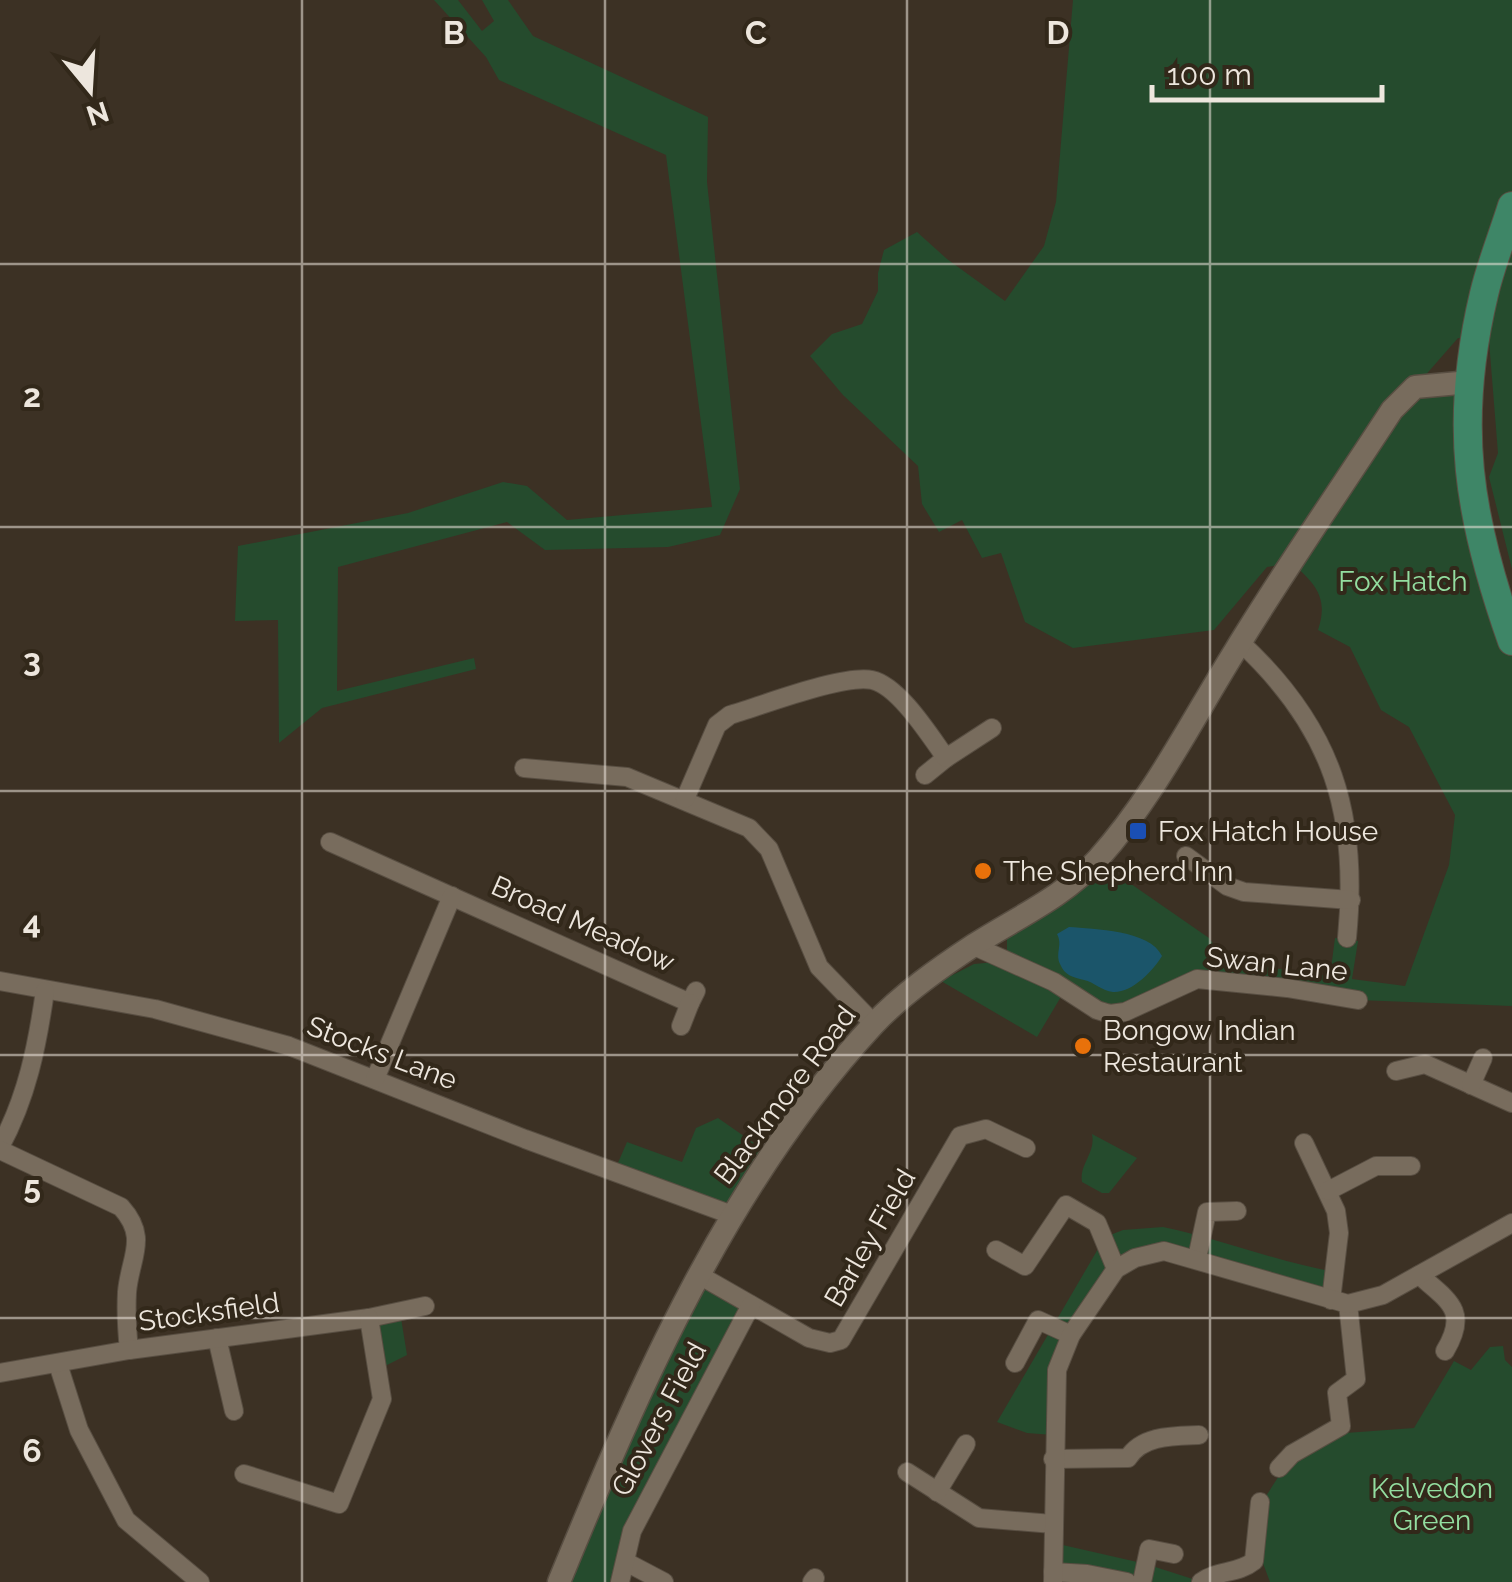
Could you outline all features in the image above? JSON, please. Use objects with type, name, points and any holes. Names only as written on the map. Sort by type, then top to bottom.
[{"type":"main road","points":[[1512,206],[1484,290],[1466,425],[1470,488],[1486,562],[1512,641]]},
{"type":"street","name":"Blackmore Road","points":[[559,1582],[619,1435],[699,1275],[776,1146],[874,1024],[910,992],[974,946],[1076,882],[1096,861],[1127,824],[1392,410],[1415,387],[1470,382]]},
{"type":"street","points":[[1240,642],[1299,706],[1332,772],[1350,847],[1347,938]]},
{"type":"street","points":[[685,799],[716,726],[730,715],[838,683],[873,680],[894,693],[946,758]]},
{"type":"street","points":[[925,775],[992,728]]},
{"type":"street","points":[[524,768],[627,777],[749,828],[769,849],[819,967],[874,1024]]},
{"type":"street","name":"Broad Meadow","points":[[330,842],[693,997],[680,1026]]},
{"type":"street","points":[[1186,856],[1227,886],[1244,892],[1351,900]]},
{"type":"street","name":"Broad Meadow","points":[[375,1078],[452,896]]},
{"type":"street","name":"Swan Lane","points":[[974,946],[1054,982],[1110,1014],[1124,1012],[1196,979],[1358,1000]]},
{"type":"street","name":"Stocks Lane","points":[[0,981],[154,1009],[288,1046],[525,1140],[732,1215]]},
{"type":"street","points":[[46,991],[28,1082],[19,1112],[0,1149],[121,1207],[130,1216],[137,1246],[127,1288],[129,1350]]},
{"type":"street","points":[[1470,1086],[1483,1058]]},
{"type":"street","points":[[1396,1071],[1425,1064],[1512,1103]]},
{"type":"street","name":"Barley Field","points":[[699,1275],[819,1342],[841,1340],[960,1136],[986,1129],[1026,1148]]},
{"type":"street","points":[[1279,1468],[1292,1454],[1341,1426],[1337,1393],[1356,1378],[1357,1370],[1339,1302],[1336,1211],[1304,1143]]},
{"type":"street","points":[[1328,1191],[1376,1166],[1411,1166]]},
{"type":"street","points":[[996,1250],[1024,1266],[1066,1205],[1097,1223],[1116,1269]]},
{"type":"street","points":[[1205,1261],[1207,1212],[1237,1211]]},
{"type":"street","points":[[1127,1582],[1087,1574],[1053,1577],[1052,1459],[1057,1370],[1072,1335],[1116,1269],[1135,1258],[1164,1251],[1339,1302],[1382,1295],[1512,1223]]},
{"type":"street","points":[[1420,1274],[1451,1303],[1457,1318],[1455,1335],[1445,1351]]},
{"type":"street","name":"Glovers Field","points":[[620,1582],[632,1531],[751,1305]]},
{"type":"street","name":"Stocksfield","points":[[0,1373],[129,1350],[369,1318],[425,1306]]},
{"type":"street","points":[[244,1474],[339,1504],[382,1399],[369,1318]]},
{"type":"street","points":[[1015,1362],[1038,1320],[1072,1335]]},
{"type":"street","points":[[217,1338],[234,1411]]},
{"type":"street","points":[[58,1364],[78,1430],[126,1520],[200,1582]]},
{"type":"street","points":[[1052,1459],[1128,1458],[1141,1444],[1168,1436],[1198,1435]]},
{"type":"street","points":[[937,1492],[966,1444]]},
{"type":"street","points":[[906,1472],[979,1518],[1053,1524]]},
{"type":"street","points":[[1202,1582],[1213,1574],[1254,1561],[1260,1502]]},
{"type":"street","points":[[1142,1582],[1149,1549],[1174,1554]]},
{"type":"street","points":[[626,1562],[664,1582]]},
{"type":"green space","points":[[434,0],[458,0],[482,31],[494,21],[482,0],[508,0],[533,36],[708,117],[707,182],[740,489],[720,535],[668,547],[545,550],[507,522],[338,567],[337,691],[474,658],[476,669],[322,708],[279,743],[278,620],[235,621],[238,546],[408,513],[503,482],[527,486],[567,520],[712,507],[666,155],[499,80],[486,57]]},
{"type":"green space","name":"Fox Hatch","points":[[1073,0],[1512,0],[1512,569],[1489,477],[1498,453],[1489,341],[1458,338],[1416,386],[1470,382],[1467,413],[1512,641],[1512,1006],[1358,1000],[1209,981],[1125,1012],[1065,990],[1037,1037],[941,981],[974,964],[1007,961],[1007,936],[1108,868],[1209,938],[1221,955],[1330,976],[1335,938],[1358,941],[1352,979],[1405,986],[1449,865],[1455,815],[1409,727],[1381,710],[1350,647],[1318,630],[1322,609],[1318,592],[1292,563],[1267,567],[1214,630],[1073,648],[1025,622],[1001,553],[982,558],[962,520],[939,532],[922,504],[918,466],[843,395],[810,356],[832,334],[862,324],[878,291],[884,250],[917,232],[1005,301],[1044,246],[1056,202]]},
{"type":"green space","points":[[718,1118],[771,1155],[732,1215],[614,1172],[627,1142],[682,1162],[696,1128]]},
{"type":"green space","points":[[1092,1134],[1137,1158],[1109,1193],[1082,1182]]},
{"type":"green space","points":[[1163,1227],[1334,1272],[1331,1300],[1189,1256],[1135,1258],[1071,1335],[1053,1435],[1027,1433],[997,1422],[1105,1237],[1123,1230]]},
{"type":"green space","points":[[699,1275],[751,1305],[632,1531],[621,1582],[559,1582]]},
{"type":"green space","points":[[400,1312],[407,1355],[379,1369],[369,1318]]},
{"type":"green space","name":"Kelvedon Green","points":[[1503,1346],[1505,1360],[1512,1367],[1512,1582],[1270,1582],[1261,1558],[1263,1512],[1266,1496],[1282,1471],[1332,1434],[1414,1428],[1454,1361],[1471,1370],[1490,1347]]},
{"type":"green space","points":[[1054,1543],[1146,1564],[1202,1582],[1127,1582],[1053,1572]]},
{"type":"water","points":[[1069,927],[1134,936],[1156,947],[1162,956],[1134,985],[1109,991],[1062,968],[1057,934]]},
{"type":"place","name":"Fox Hatch House","points":[[1138,831]]},
{"type":"place","name":"The Shepherd Inn","points":[[983,871]]},
{"type":"place","name":"Bongow Indian Restaurant","points":[[1083,1046]]}]
